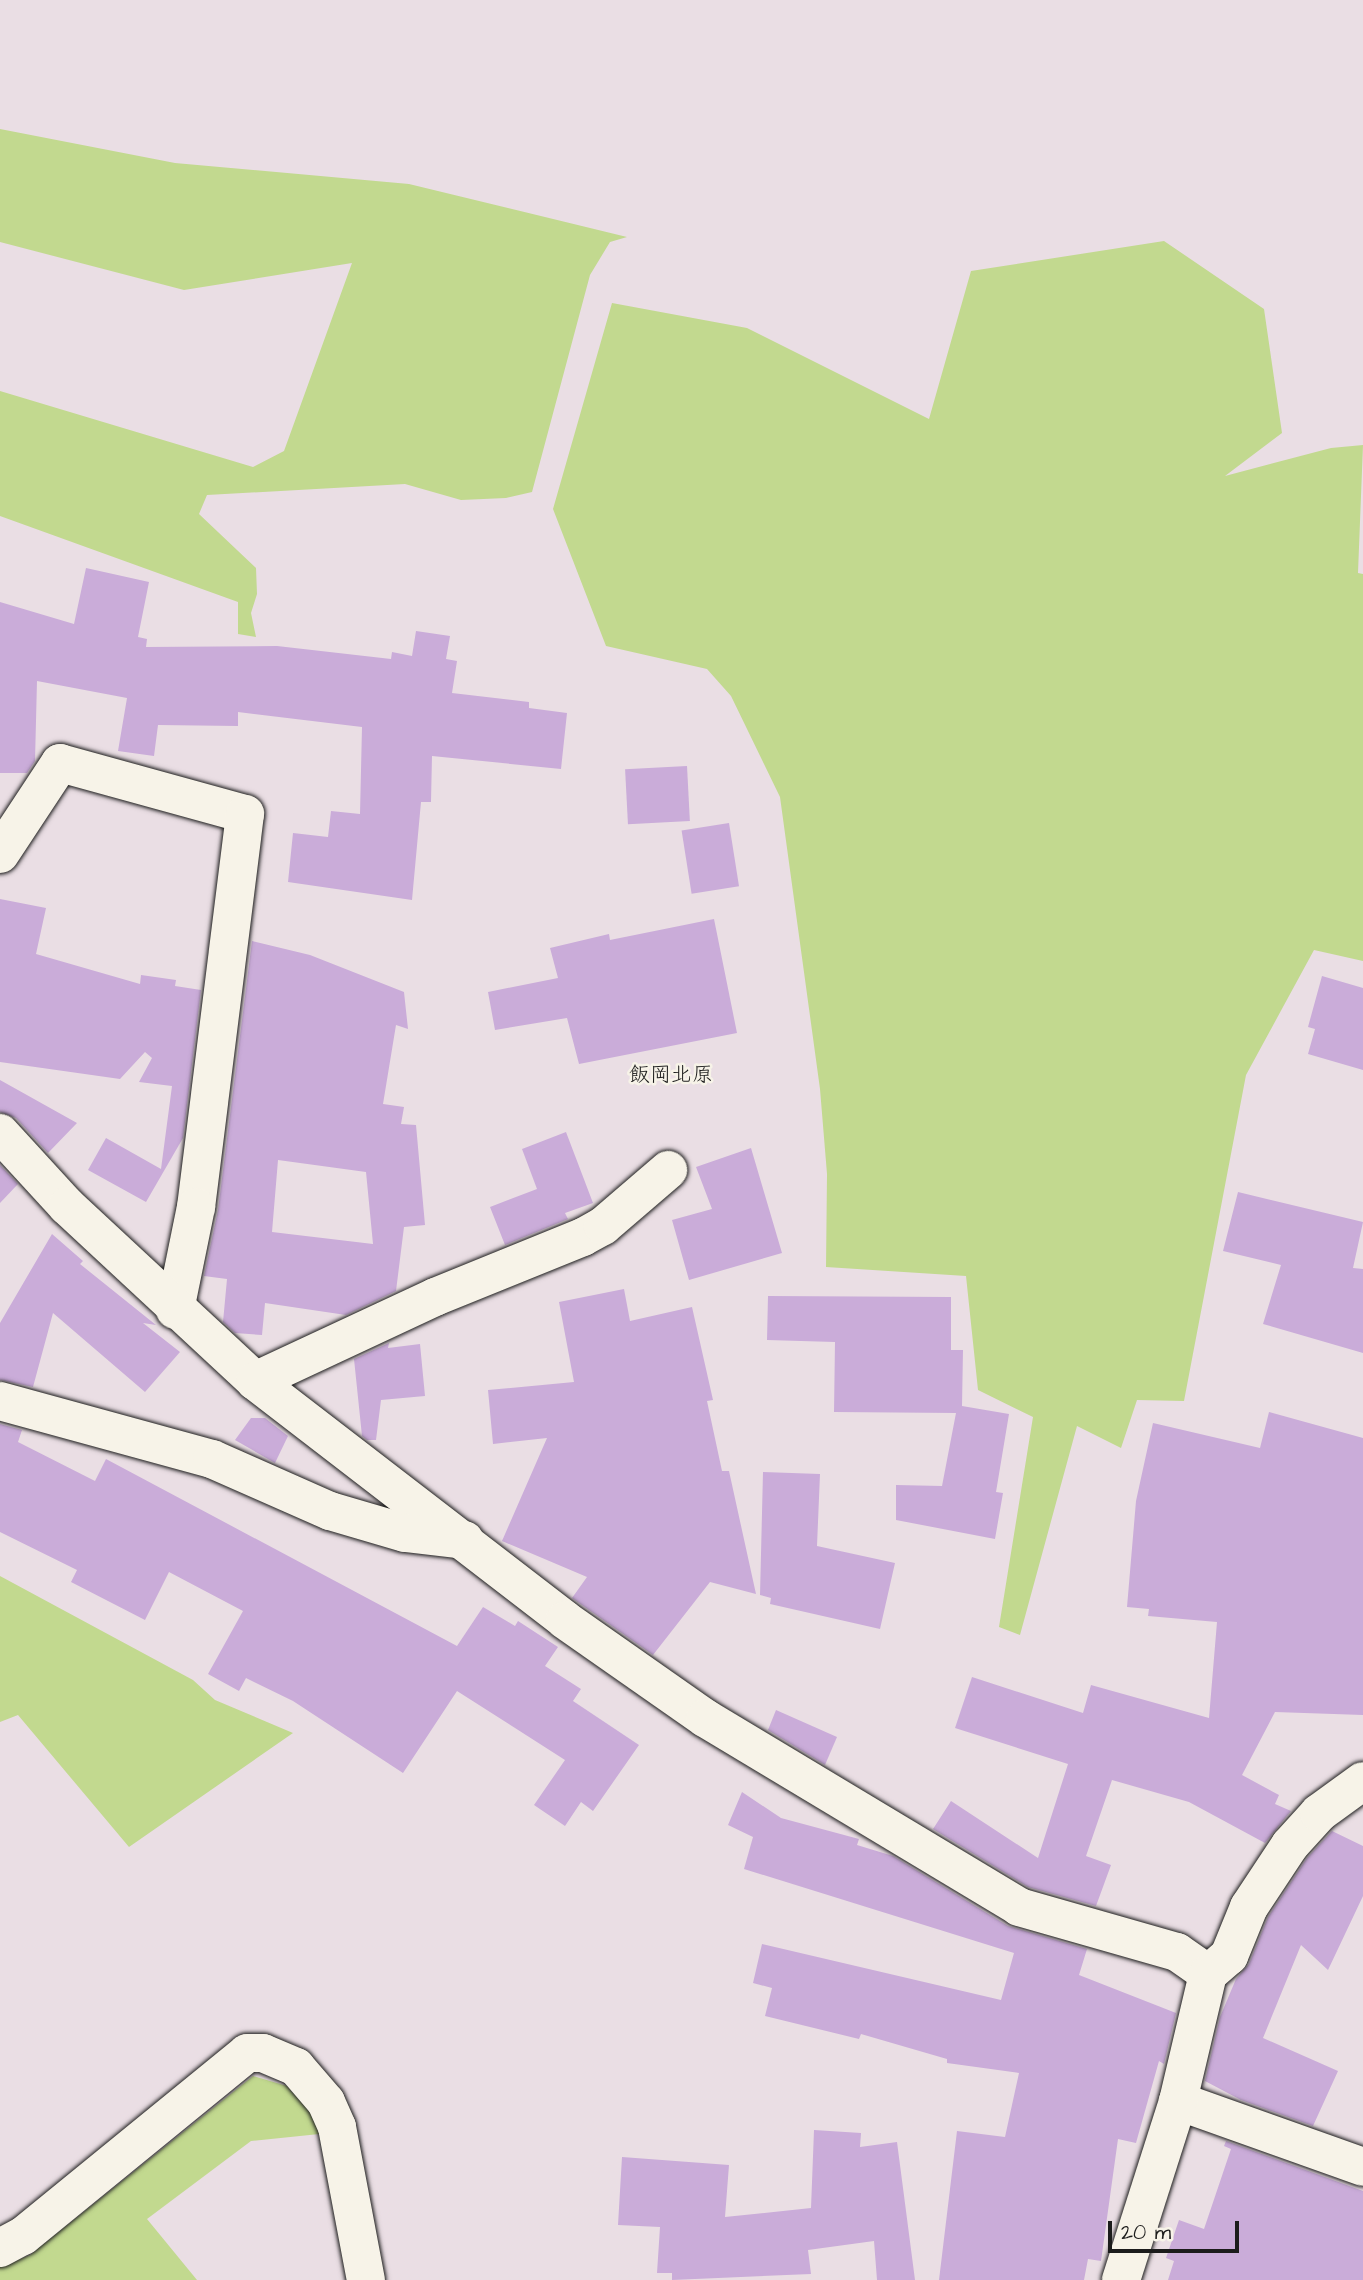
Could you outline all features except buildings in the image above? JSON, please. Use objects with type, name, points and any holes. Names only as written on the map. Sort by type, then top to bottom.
[{"type":"street","points":[[0,854],[60,762],[245,814],[196,1208],[175,1310]]},
{"type":"street","points":[[0,1133],[67,1206],[175,1310],[255,1381],[467,1540],[565,1620],[705,1718],[1019,1907],[1177,1952],[1208,1974]]},
{"type":"street","points":[[255,1381],[435,1297],[583,1237],[603,1226],[668,1170]]},
{"type":"street","points":[[0,1401],[212,1460],[330,1511],[405,1533],[467,1540]]},
{"type":"street","points":[[1121,2280],[1178,2101],[1208,1974],[1229,1956],[1249,1906],[1290,1845],[1320,1813],[1363,1780]]},
{"type":"street","points":[[0,2248],[23,2236],[247,2053],[263,2053],[296,2067],[326,2102],[338,2127],[366,2280]]},
{"type":"street","points":[[1178,2101],[1363,2167]]},
{"type":"green space","points":[[0,129],[175,163],[409,184],[627,237],[610,242],[590,275],[532,492],[506,498],[461,500],[405,484],[207,495],[199,514],[256,568],[257,594],[251,613],[256,637],[238,634],[238,602],[0,516],[0,391],[253,467],[284,451],[352,263],[184,290],[0,242]]},
{"type":"green space","points":[[1164,241],[1264,309],[1282,433],[1225,476],[1331,448],[1363,445],[1358,573],[1363,574],[1363,961],[1314,950],[1246,1075],[1184,1401],[1137,1400],[1121,1448],[1077,1426],[1020,1635],[999,1627],[1033,1417],[978,1390],[966,1276],[826,1267],[827,1174],[820,1089],[780,797],[731,696],[707,669],[606,646],[553,509],[612,303],[747,328],[929,419],[971,271]]},
{"type":"green space","points":[[0,1576],[193,1680],[215,1700],[293,1733],[129,1847],[18,1715],[0,1722]]},
{"type":"green space","points":[[253,2076],[287,2086],[329,2133],[251,2141],[147,2219],[197,2280],[0,2280],[0,2267],[30,2255]]},
{"type":"district","name":"飯岡北原","points":[[671,1075]]}]
